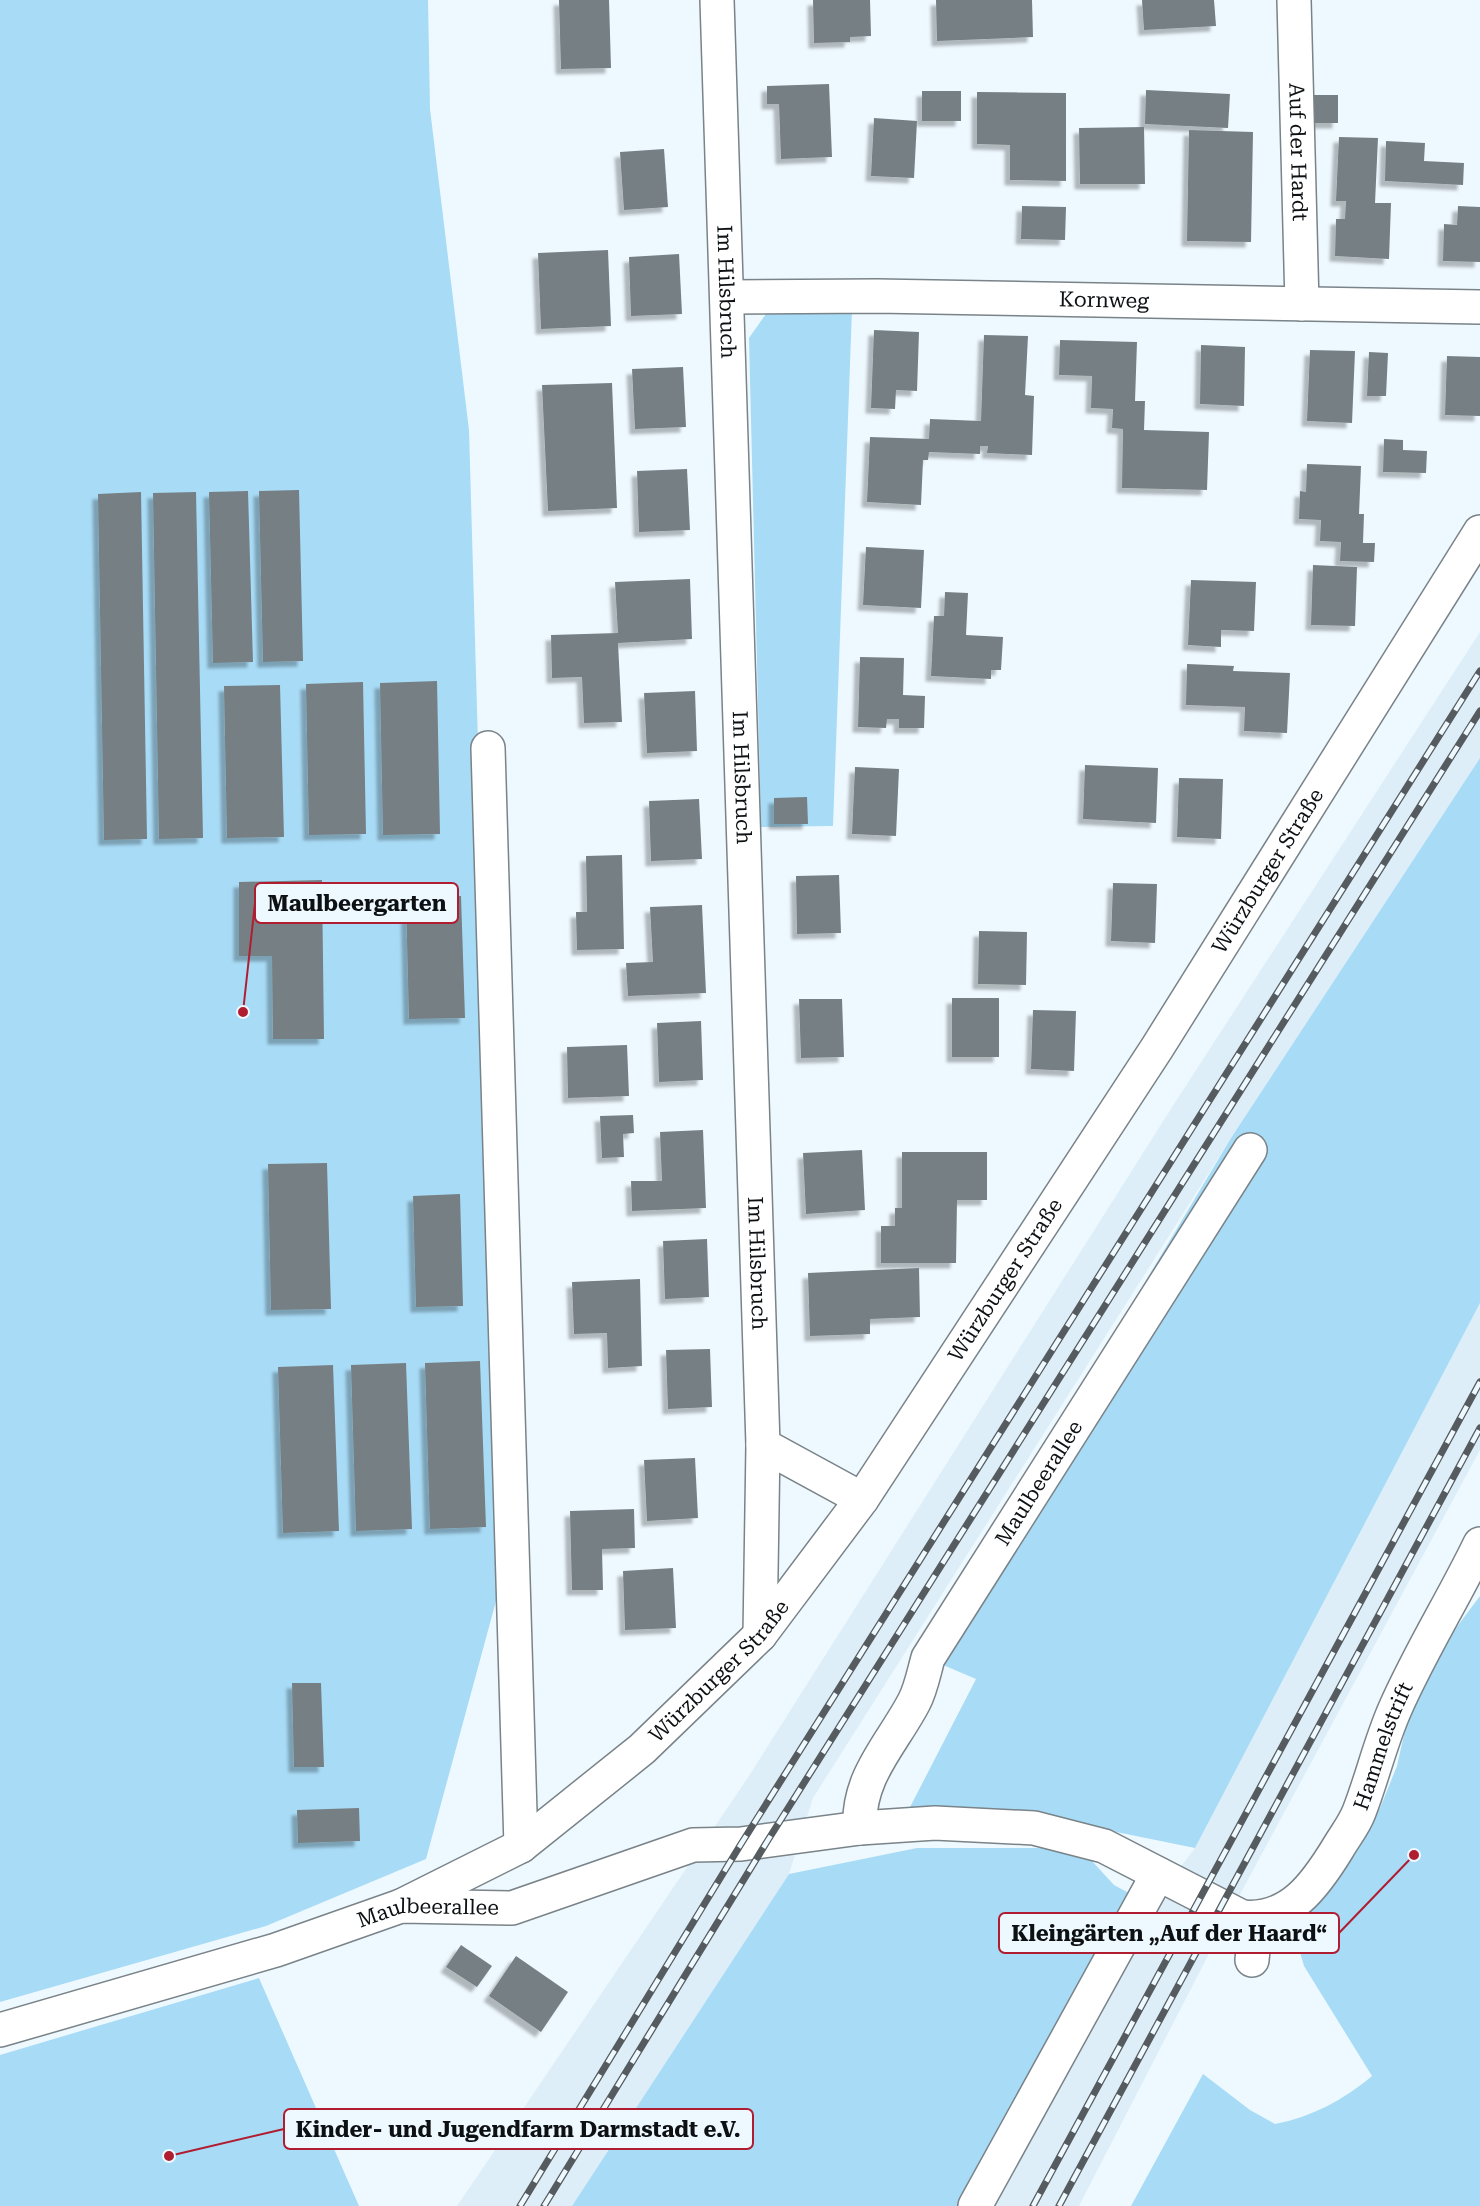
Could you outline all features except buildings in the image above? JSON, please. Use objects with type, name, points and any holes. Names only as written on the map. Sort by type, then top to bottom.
[{"type":"street","name":"Im Hilsbruch","points":[[717,0],[763,1445],[760,1635]]},
{"type":"street","name":"Auf der Hardt","points":[[1294,0],[1302,304]]},
{"type":"street","name":"Kornweg","points":[[728,297],[877,296],[1480,307]]},
{"type":"street","name":"Würzburger Straße","points":[[401,1906],[521,1846],[642,1749],[760,1635],[862,1499],[1157,1048],[1480,532]]},
{"type":"street","points":[[488,748],[521,1846]]},
{"type":"street","name":"Maulbeerallee","points":[[860,1828],[859,1814],[866,1782],[915,1700],[928,1658],[1250,1150]]},
{"type":"street","points":[[763,1445],[862,1499]]},
{"type":"street","name":"Hammelstrift","points":[[1256,1918],[1272,1915],[1297,1903],[1323,1873],[1358,1815],[1394,1712],[1425,1645],[1480,1544]]},
{"type":"street","name":"Maulbeerallee","points":[[0,2030],[276,1950],[401,1906],[512,1908],[693,1845],[741,1844],[860,1828],[935,1823],[1034,1828],[1104,1846],[1219,1907],[1242,1917],[1256,1918]]},
{"type":"street","points":[[975,2206],[1158,1874]]},
{"type":"street","points":[[1252,1960],[1256,1918]]},
{"type":"shaded area","points":[[0,0],[428,0],[430,109],[469,430],[502,1579],[426,1859],[266,1926],[0,2002]]},
{"type":"shaded area","points":[[852,310],[833,826],[761,827],[749,338],[768,311]]},
{"type":"shaded area","points":[[1480,632],[1480,758],[1231,1138],[813,1798],[789,1874],[572,2206],[457,2206],[747,1779],[1174,1104]]},
{"type":"shaded area","points":[[1480,758],[1480,1303],[1195,1848],[1072,1823],[907,1813],[976,1679],[922,1656],[1231,1138]]},
{"type":"shaded area","points":[[1480,1303],[1480,1450],[1231,1911],[1079,2206],[985,2206],[1155,1900],[1195,1848]]},
{"type":"shaded area","points":[[1480,1596],[1480,2206],[1131,2206],[1203,2074],[1250,2110],[1275,2124],[1314,2112],[1350,2093],[1372,2076],[1304,1966],[1293,1928],[1317,1902],[1380,1808],[1397,1766],[1410,1708],[1438,1652]]},
{"type":"shaded area","points":[[917,1848],[1055,1848],[1091,1860],[1114,1885],[1138,1898],[966,2206],[572,2206],[789,1874]]},
{"type":"shaded area","points":[[259,1978],[359,2206],[0,2206],[0,2055]]},
{"type":"railway","points":[[520,2206],[741,1844],[1480,671]]},
{"type":"railway","points":[[544,2206],[768,1840],[1480,711]]},
{"type":"railway","points":[[1033,2206],[1480,1382]]},
{"type":"railway","points":[[1059,2206],[1480,1428]]},
{"type":"place","name":"Maulbeergarten","points":[[243,1012]]},
{"type":"place","name":"Kleingärten „Auf der Haard“","points":[[1414,1855]]},
{"type":"place","name":"Kinder- und Jugendfarm Darmstadt e.V.","points":[[169,2156]]}]
